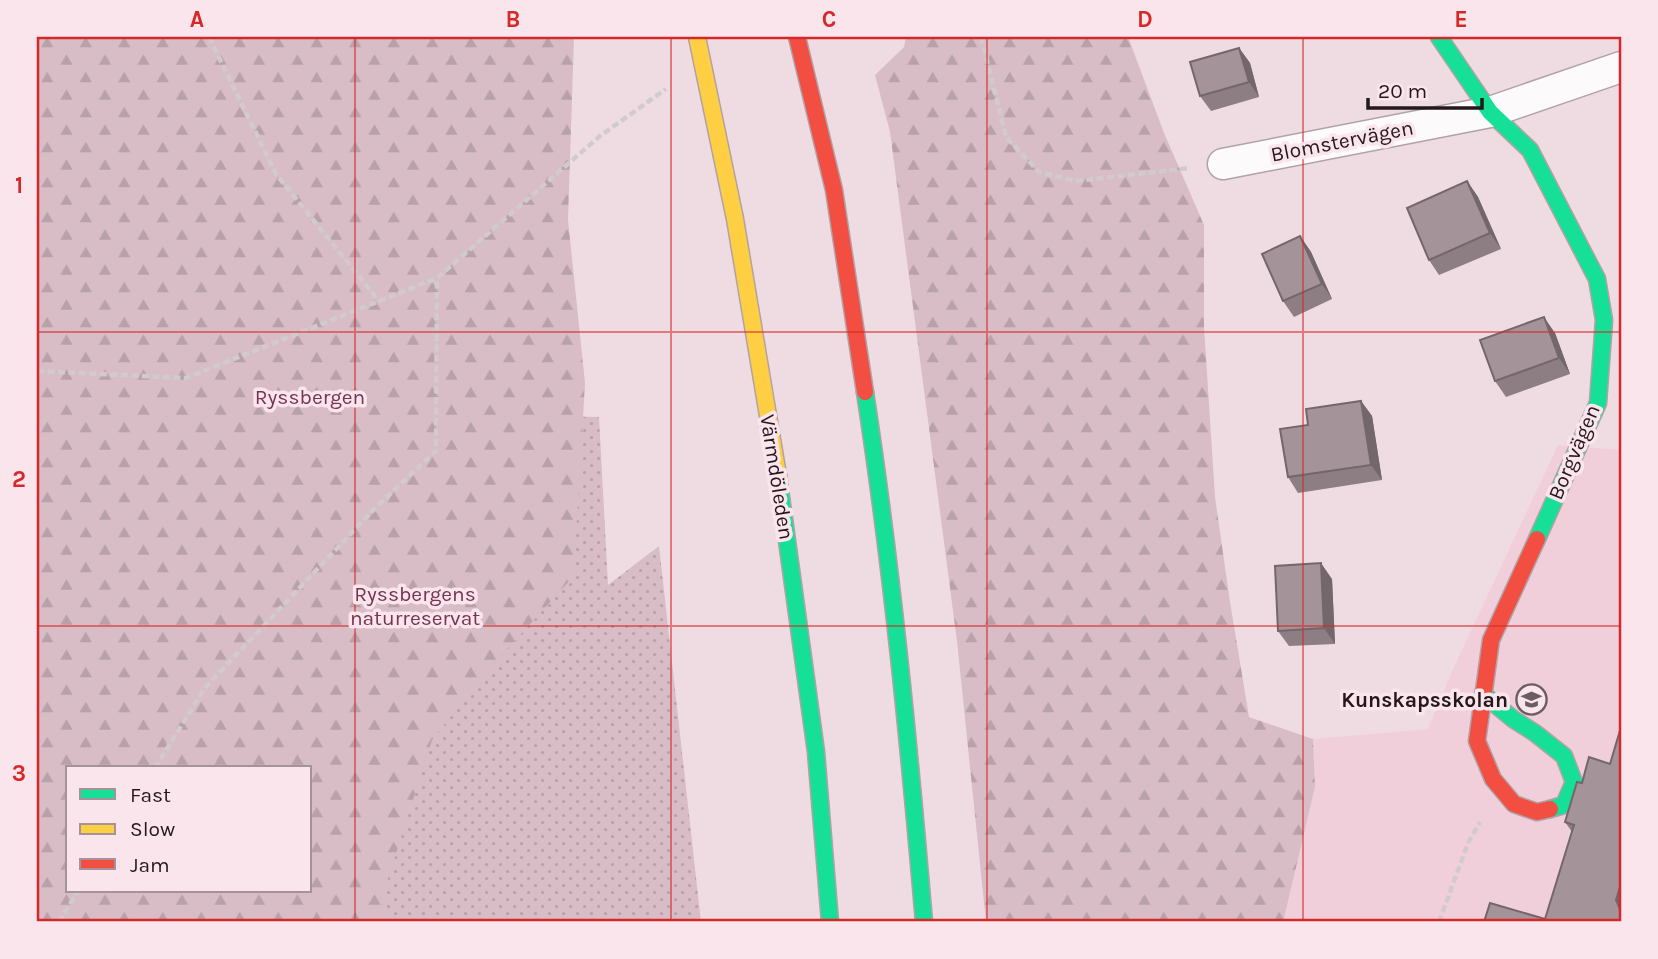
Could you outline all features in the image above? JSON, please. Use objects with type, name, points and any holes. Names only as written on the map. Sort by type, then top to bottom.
[{"type":"main road","name":"Värmdöleden","points":[[697,37],[735,219],[779,484],[816,752],[830,922]]},
{"type":"main road","points":[[797,37],[834,190],[877,468],[909,746],[924,922]]},
{"type":"main road","name":"Borgvägen","points":[[1439,37],[1490,112],[1530,150],[1597,279],[1604,320],[1598,402],[1491,640],[1483,694],[1477,741],[1493,779],[1514,804],[1537,812],[1563,805],[1574,782],[1564,757],[1483,694]]},
{"type":"street","name":"Blomstervägen","points":[[1223,164],[1490,112],[1621,67]]},
{"type":"path","points":[[209,37],[276,174],[379,301]]},
{"type":"path","points":[[981,37],[1006,138],[1039,172],[1076,181],[1223,164]]},
{"type":"path","points":[[37,372],[186,377],[437,278],[600,136],[666,89]]},
{"type":"path","points":[[156,766],[204,689],[376,507],[436,451],[437,278]]},
{"type":"path","points":[[1439,922],[1468,843],[1500,788]]},
{"type":"path","points":[[58,922],[77,892]]},
{"type":"shaded area","name":"Kunskapsskolan","points":[[1558,445],[1621,450],[1621,922],[1284,922],[1315,787],[1313,739],[1428,729],[1452,671]]},
{"type":"green space","name":"Ryssbergen","points":[[37,37],[574,37],[568,220],[585,383],[574,571],[572,578],[489,669],[432,740],[387,882],[386,922],[37,922]]},
{"type":"green space","points":[[906,37],[1128,37],[1164,133],[1204,225],[1204,327],[1215,497],[1249,717],[1313,739],[1315,787],[1284,922],[986,922],[957,641],[890,132],[875,75],[904,47]]},
{"type":"green space","name":"Ryssbergens naturreservat","points":[[37,246],[230,410],[599,417],[608,585],[659,546],[701,922],[37,922]]},
{"type":"building","points":[[1239,48],[1249,82],[1200,96],[1190,62]]},
{"type":"building","points":[[1467,181],[1490,233],[1429,260],[1407,208]]},
{"type":"building","points":[[1300,236],[1322,284],[1283,301],[1262,254]]},
{"type":"building","points":[[1544,317],[1559,358],[1495,381],[1480,340]]},
{"type":"building","points":[[1361,401],[1371,465],[1288,477],[1280,429],[1308,425],[1306,409]]},
{"type":"building","points":[[1321,563],[1324,628],[1278,631],[1275,566]]},
{"type":"building","points":[[1621,727],[1621,884],[1616,900],[1621,911],[1621,922],[1484,922],[1490,903],[1545,919],[1574,825],[1565,822],[1577,782],[1582,783],[1589,757],[1610,764]]},
{"type":"traffic: fast","points":[[1439,37],[1490,112],[1530,150],[1597,279],[1604,320],[1598,403],[1537,539]]},
{"type":"traffic: fast","points":[[865,392],[899,657],[924,922]]},
{"type":"traffic: fast","points":[[778,475],[816,752],[830,922]]},
{"type":"traffic: fast","points":[[1483,694],[1564,756],[1574,782],[1564,805],[1550,809]]},
{"type":"traffic: slow","points":[[697,37],[735,219],[778,475]]},
{"type":"traffic: jam","points":[[797,37],[834,190],[865,392]]},
{"type":"traffic: jam","points":[[1537,539],[1491,640],[1477,741],[1493,779],[1514,804],[1537,812],[1550,809]]},
{"type":"place","name":"Kunskapsskolan","points":[[1531,700]]}]
